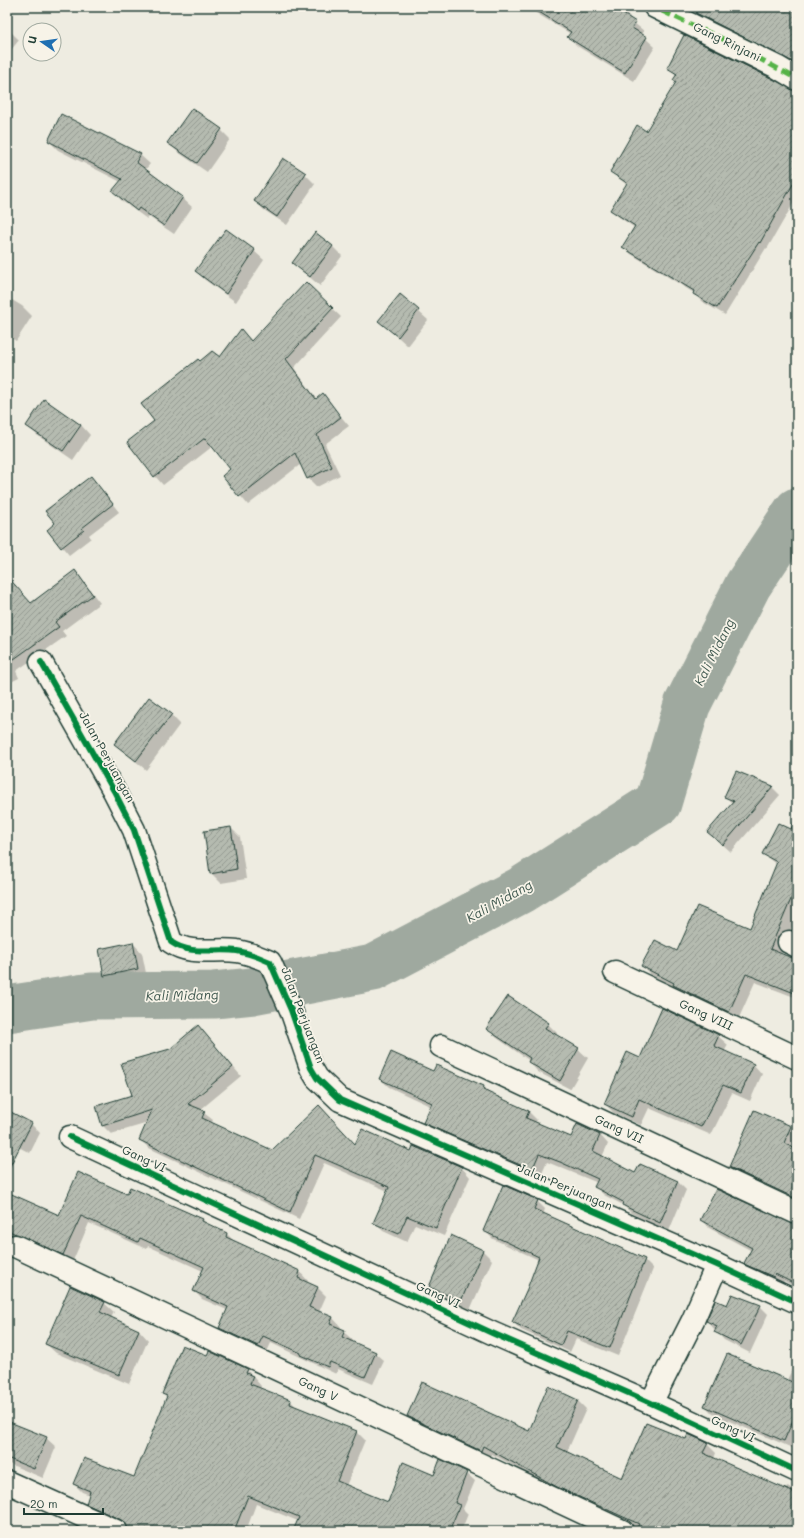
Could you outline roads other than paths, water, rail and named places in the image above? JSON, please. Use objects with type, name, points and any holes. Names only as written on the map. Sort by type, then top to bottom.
[{"type":"street","name":"Gang Rinjani","points":[[656,7],[765,61],[797,79]]},
{"type":"street","name":"Jalan Perjuangan","points":[[41,662],[114,791],[134,830],[171,942],[188,951],[236,951],[249,953],[270,962],[290,1010],[311,1068],[317,1078],[340,1100],[717,1265],[797,1302]]},
{"type":"street","name":"Gang VIII","points":[[615,972],[797,1058]]},
{"type":"street","name":"Gang VII","points":[[441,1046],[797,1213]]},
{"type":"street","name":"Gang VI","points":[[70,1137],[797,1471]]},
{"type":"street","name":"Gang V","points":[[15,1246],[622,1531]]},
{"type":"street","points":[[651,1403],[693,1320],[717,1265]]},
{"type":"street","points":[[7,1482],[116,1531]]},
{"type":"waterway","name":"Kali Midang","points":[[7,1009],[92,996],[214,995],[253,991],[373,968],[521,890],[658,803],[687,705],[748,585],[797,511]]}]
